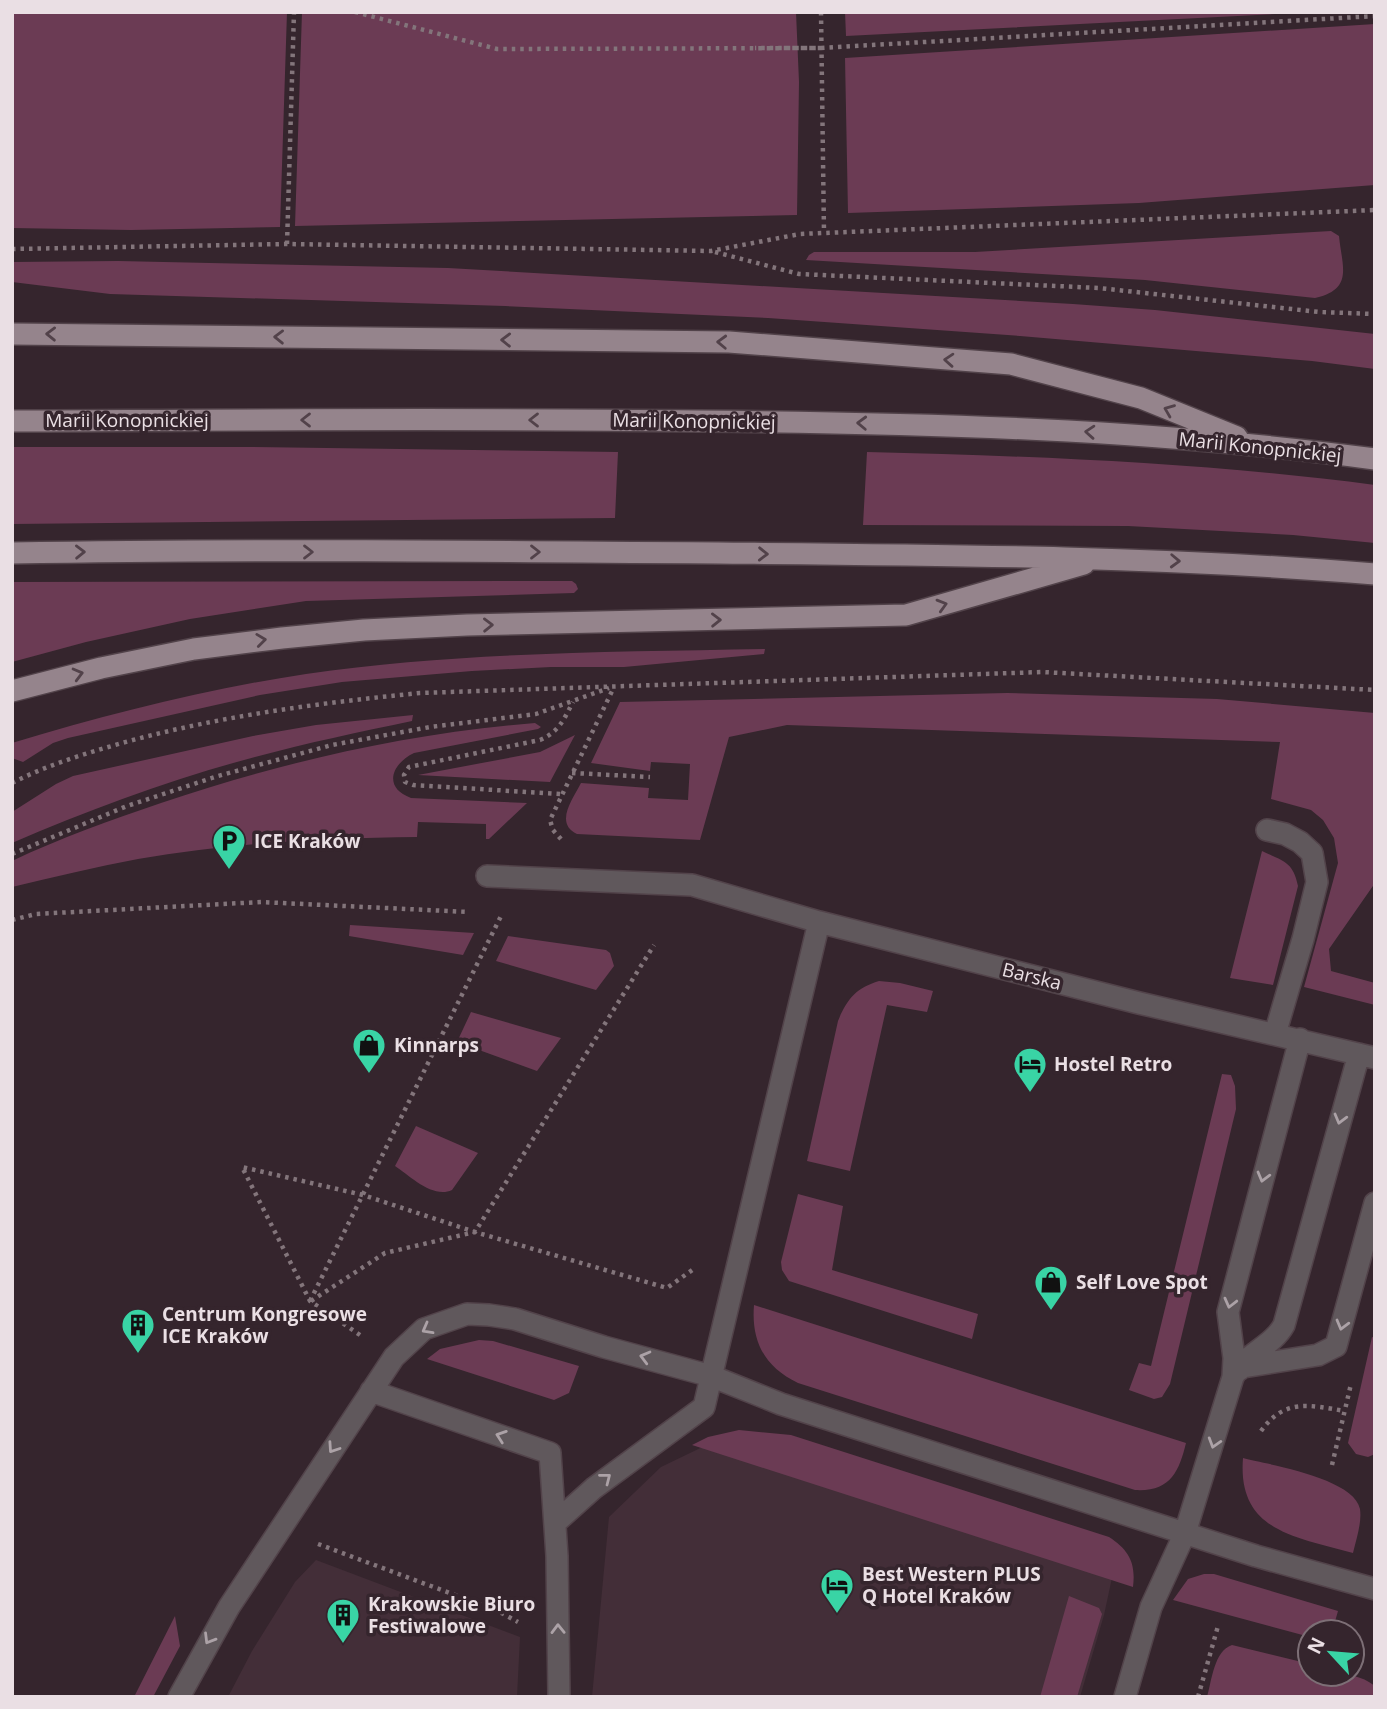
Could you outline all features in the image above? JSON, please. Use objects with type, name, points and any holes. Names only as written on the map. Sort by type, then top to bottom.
[{"type":"main road","points":[[12,334],[729,342],[1010,365],[1141,398],[1255,445]]},
{"type":"main road","name":"Marii Konopnickiej","points":[[12,421],[817,422],[1051,429],[1255,445],[1375,459]]},
{"type":"main road","points":[[12,553],[624,553],[1107,558],[1260,564],[1375,574]]},
{"type":"main road","points":[[12,691],[101,668],[194,649],[364,630],[467,625],[906,615],[1107,558]]},
{"type":"street","points":[[1267,830],[1300,842],[1312,853],[1317,882],[1304,939],[1275,1034]]},
{"type":"street","name":"Barska","points":[[487,876],[692,885],[819,922],[1139,1003],[1367,1056]]},
{"type":"street","points":[[555,1523],[594,1488],[704,1407],[819,922]]},
{"type":"street","points":[[1233,1377],[1234,1358],[1227,1312],[1300,1040]]},
{"type":"street","points":[[1125,1697],[1150,1607],[1185,1533],[1233,1377],[1238,1366],[1273,1339],[1284,1325],[1367,1056]]},
{"type":"street","points":[[1233,1377],[1242,1367],[1318,1355],[1336,1346],[1375,1203]]},
{"type":"street","points":[[179,1697],[229,1607],[394,1357],[424,1329],[467,1314],[515,1319],[711,1376],[781,1404],[1256,1556],[1375,1590]]},
{"type":"street","points":[[371,1391],[550,1453],[555,1523],[559,1697]]},
{"type":"path","points":[[287,244],[294,12]]},
{"type":"path","points":[[355,12],[497,49],[821,48],[1375,16]]},
{"type":"path","points":[[821,12],[824,233]]},
{"type":"path","points":[[755,48],[821,48]]},
{"type":"path","points":[[12,249],[287,244],[711,251],[800,234],[1375,210]]},
{"type":"path","points":[[711,251],[799,274],[1099,288],[1319,312],[1375,313]]},
{"type":"path","points":[[12,786],[20,779],[65,759],[228,718],[324,702],[420,693],[1042,672],[1375,691]]},
{"type":"path","points":[[12,854],[127,806],[231,772],[332,745],[430,727],[536,714],[614,687]]},
{"type":"path","points":[[562,840],[553,830],[550,820],[614,687]]},
{"type":"path","points":[[561,794],[413,785],[405,782],[404,775],[409,767],[551,736],[559,729],[574,701]]},
{"type":"path","points":[[572,773],[650,777]]},
{"type":"path","points":[[12,775],[20,779]]},
{"type":"path","points":[[12,920],[36,914],[261,902],[475,912]]},
{"type":"path","points":[[310,1301],[502,914],[489,913]]},
{"type":"path","points":[[310,1301],[385,1253],[475,1232],[654,945]]},
{"type":"path","points":[[394,1357],[310,1301],[243,1167],[363,1195],[475,1232],[667,1287],[694,1268]]},
{"type":"path","points":[[1258,1434],[1272,1416],[1295,1406],[1308,1405],[1345,1411]]},
{"type":"path","points":[[308,1541],[498,1611],[516,1620],[522,1627]]},
{"type":"path","points":[[1198,1697],[1218,1626]]},
{"type":"shaded area","points":[[12,12],[287,12],[280,227],[131,230],[12,228]]},
{"type":"shaded area","points":[[302,12],[796,12],[799,82],[797,215],[295,226]]},
{"type":"shaded area","points":[[845,12],[1314,12],[846,36]]},
{"type":"shaded area","points":[[1375,24],[1375,185],[1139,203],[848,213],[845,58]]},
{"type":"shaded area","points":[[1331,231],[1339,236],[1343,275],[1336,289],[1315,298],[1145,280],[806,260],[814,252],[975,252]]},
{"type":"shaded area","points":[[118,261],[448,268],[1155,310],[1375,334],[1375,369],[1312,361],[1020,336],[768,318],[505,306],[110,294],[12,282],[12,262]]},
{"type":"shaded area","points":[[12,447],[618,452],[615,518],[12,524]]},
{"type":"shaded area","points":[[867,452],[1122,462],[1249,471],[1375,485],[1375,543],[1293,535],[1128,526],[863,525]]},
{"type":"shaded area","points":[[572,581],[578,589],[574,593],[306,601],[190,619],[12,662],[12,582]]},
{"type":"shaded area","points":[[765,649],[764,654],[624,667],[472,671],[342,682],[260,695],[68,738],[53,743],[23,762],[12,758],[12,743],[48,732],[195,695],[306,674],[477,657]]},
{"type":"shaded area","points":[[1007,693],[1217,699],[1375,713],[1375,883],[1329,949],[1331,971],[1375,983],[1375,1005],[1304,987],[1338,863],[1334,838],[1323,820],[1311,810],[1271,799],[1280,742],[787,725],[729,737],[700,840],[577,834],[567,824],[567,810],[581,783],[649,788],[648,798],[688,800],[690,764],[651,762],[650,771],[591,763],[620,702]]},
{"type":"shaded area","points":[[413,715],[412,721],[294,747],[193,775],[12,843],[12,812],[73,776],[253,736],[316,725]]},
{"type":"shaded area","points":[[535,723],[541,727],[414,753],[400,763],[393,776],[396,788],[411,798],[527,803],[489,839],[486,839],[486,824],[418,822],[417,837],[312,840],[208,849],[138,859],[12,887],[12,861],[142,809],[207,788],[346,751],[440,734]]},
{"type":"shaded area","points":[[575,735],[550,782],[418,775],[540,752]]},
{"type":"shaded area","points":[[1262,851],[1290,867],[1298,886],[1273,985],[1230,978]]},
{"type":"shaded area","points":[[350,925],[474,933],[463,955],[349,936]]},
{"type":"shaded area","points":[[508,936],[606,950],[610,953],[614,966],[596,990],[496,961]]},
{"type":"shaded area","points":[[879,981],[933,991],[927,1012],[887,1005],[850,1171],[807,1161],[838,1021],[853,995]]},
{"type":"shaded area","points":[[471,1012],[561,1038],[537,1071],[457,1042]]},
{"type":"shaded area","points":[[1222,1074],[1231,1075],[1235,1086],[1236,1109],[1170,1384],[1162,1397],[1154,1399],[1129,1390],[1139,1363],[1151,1366]]},
{"type":"shaded area","points":[[416,1126],[478,1153],[452,1190],[445,1192],[430,1189],[395,1166]]},
{"type":"shaded area","points":[[798,1194],[843,1206],[832,1270],[978,1314],[972,1339],[789,1281],[782,1270],[781,1262]]},
{"type":"shaded area","points":[[754,1305],[1186,1443],[1180,1463],[1165,1484],[1147,1490],[1135,1490],[798,1383],[777,1369],[762,1352],[755,1331]]},
{"type":"shaded area","points":[[1372,1337],[1375,1338],[1375,1454],[1368,1457],[1356,1454],[1348,1443]]},
{"type":"shaded area","points":[[479,1340],[493,1341],[579,1366],[569,1393],[554,1400],[427,1359],[440,1349]]},
{"type":"shaded area","points":[[739,1430],[791,1435],[1109,1537],[1122,1547],[1130,1558],[1133,1587],[692,1445],[708,1437]]},
{"type":"shaded area","name":"Best Western PLUS Q Hotel Kraków","points":[[719,1439],[1119,1545],[1104,1615],[1080,1697],[592,1697],[609,1517],[661,1467]]},
{"type":"shaded area","points":[[1243,1458],[1309,1474],[1343,1489],[1354,1498],[1360,1514],[1353,1553],[1292,1535],[1260,1516],[1250,1502],[1244,1483]]},
{"type":"shaded area","points":[[316,1560],[520,1637],[517,1697],[228,1697],[252,1651],[295,1582]]},
{"type":"shaded area","points":[[1214,1574],[1338,1611],[1336,1618],[1296,1618],[1296,1633],[1173,1600],[1188,1579]]},
{"type":"shaded area","points":[[1069,1596],[1099,1608],[1102,1614],[1077,1697],[1040,1697]]},
{"type":"shaded area","points":[[175,1616],[180,1646],[153,1697],[134,1697]]},
{"type":"shaded area","points":[[1232,1645],[1296,1661],[1296,1688],[1366,1688],[1366,1680],[1375,1686],[1375,1697],[1207,1697],[1217,1660],[1226,1648]]},
{"type":"place","name":"ICE Kraków","points":[[229,871]]},
{"type":"place","name":"Kinnarps","points":[[369,1075]]},
{"type":"place","name":"Hostel Retro","points":[[1030,1094]]},
{"type":"place","name":"Self Love Spot","points":[[1051,1312]]},
{"type":"place","name":"Centrum Kongresowe ICE Kraków","points":[[138,1355]]},
{"type":"place","name":"Best Western PLUS Q Hotel Kraków","points":[[837,1615]]},
{"type":"place","name":"Krakowskie Biuro Festiwalowe","points":[[343,1645]]}]
